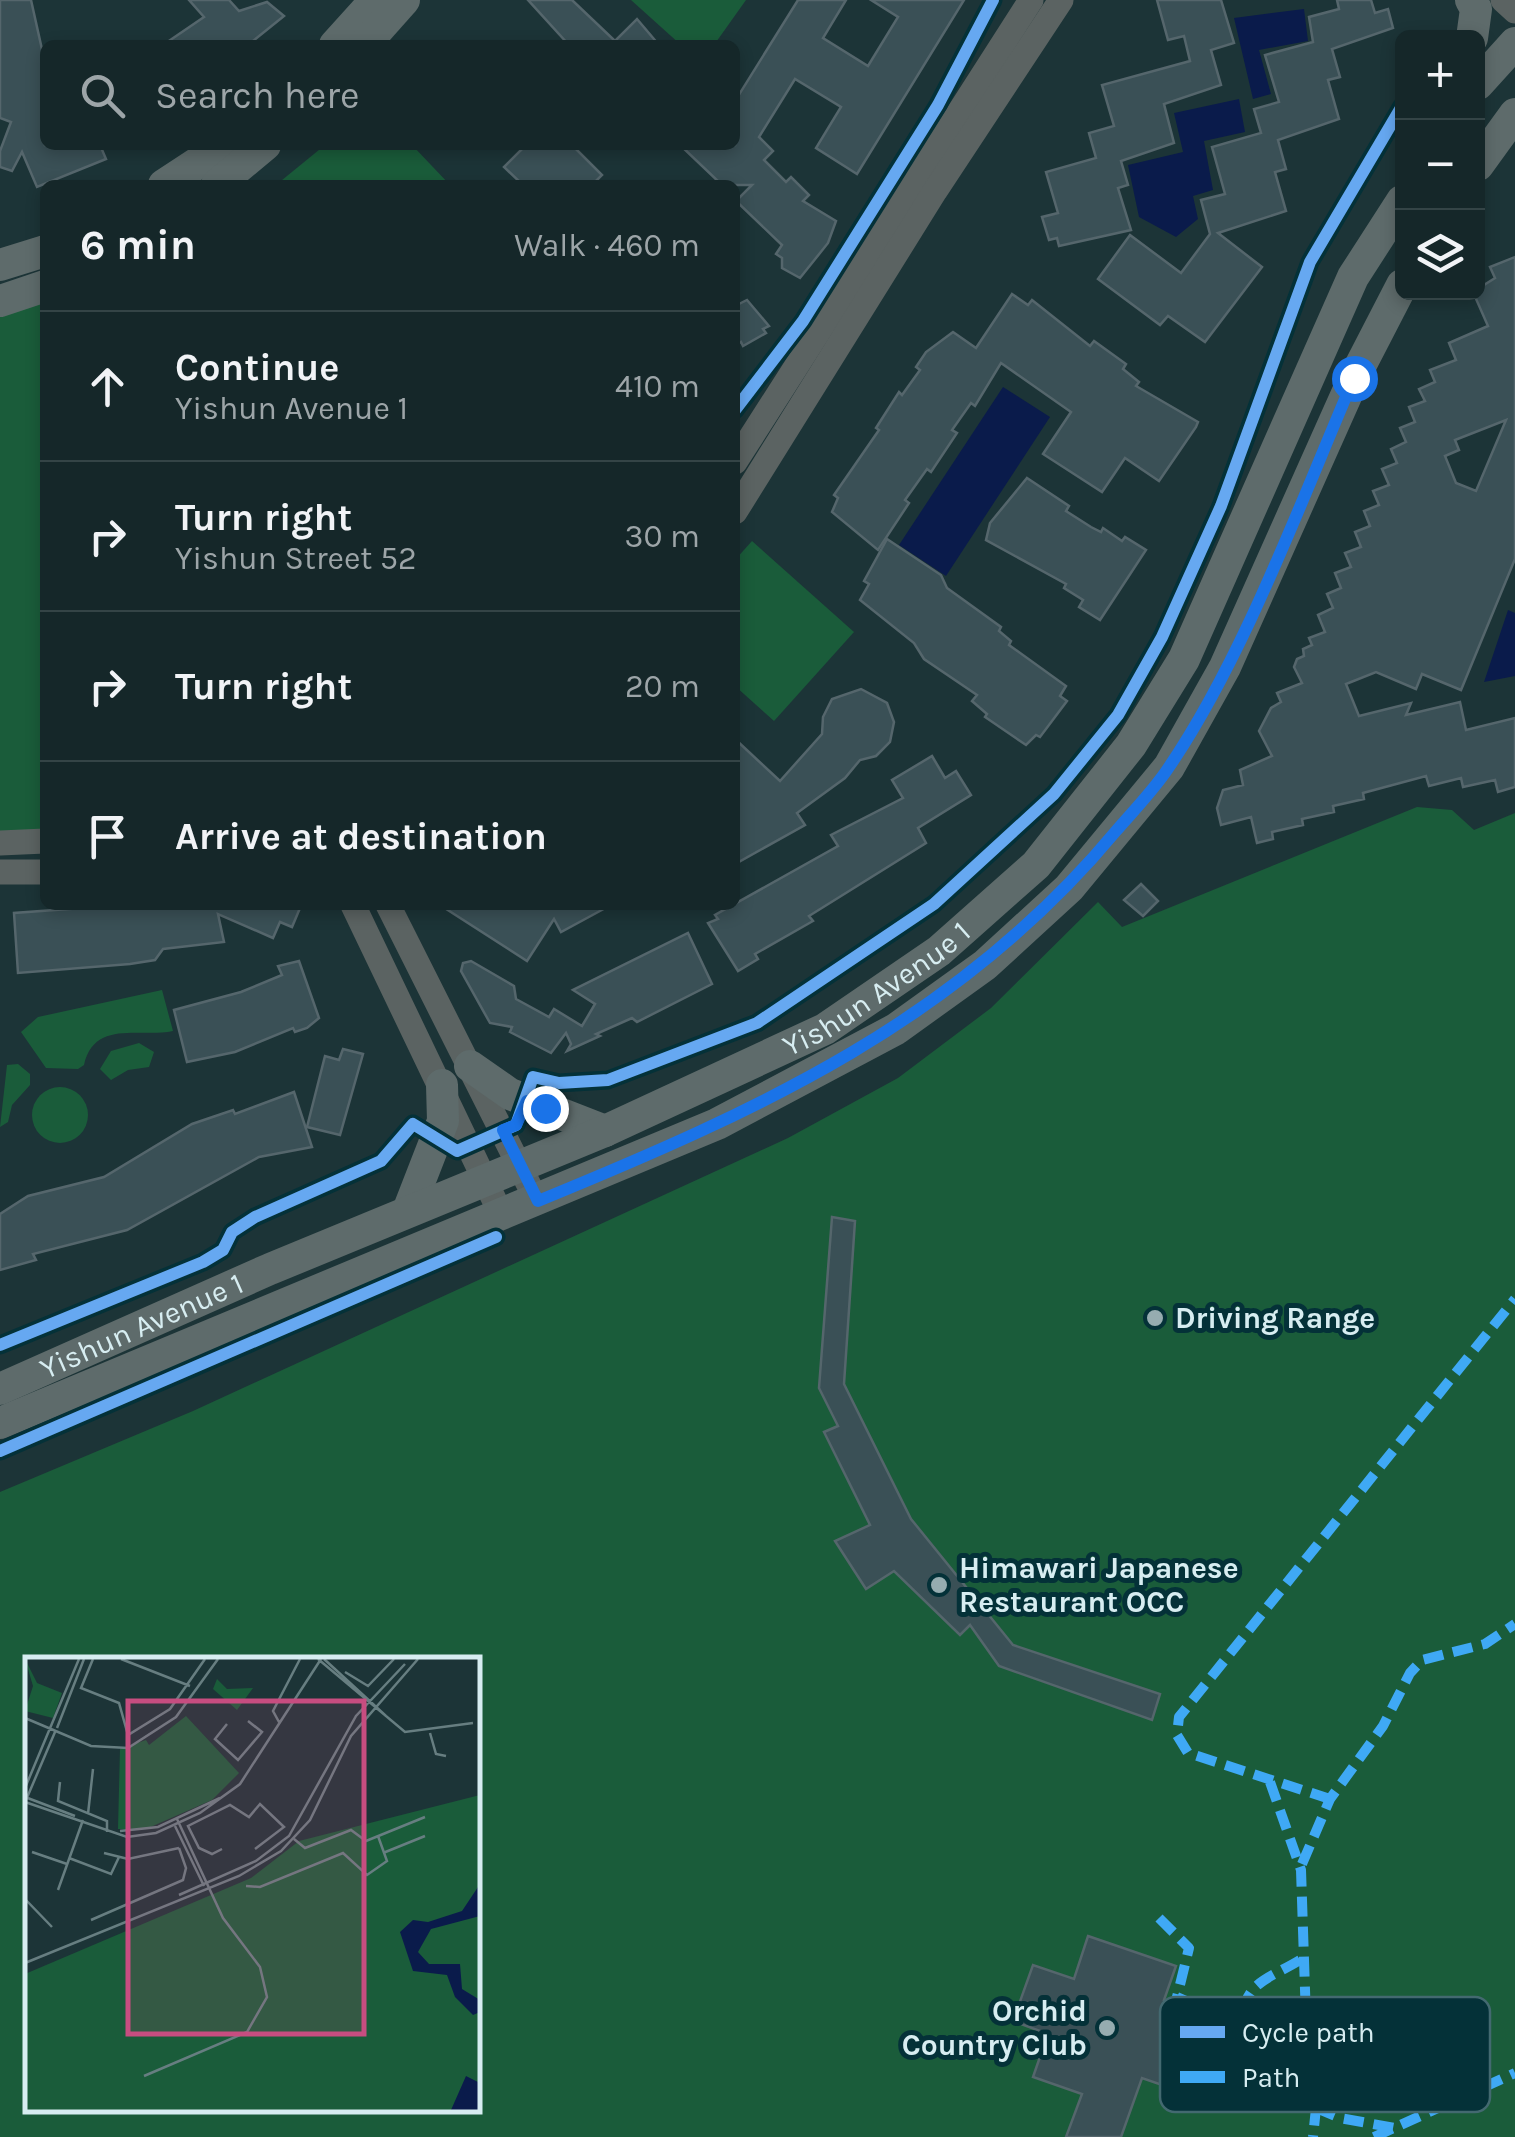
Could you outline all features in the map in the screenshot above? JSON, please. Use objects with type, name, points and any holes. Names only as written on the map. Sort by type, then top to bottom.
[{"type":"main road","points":[[339,40],[375,0]]},
{"type":"main road","points":[[368,40],[404,0]]},
{"type":"main road","points":[[1471,0],[1476,9],[1473,30]]},
{"type":"main road","points":[[1485,76],[1515,42]]},
{"type":"main road","points":[[1485,155],[1515,114]]},
{"type":"main road","points":[[172,180],[217,150]]},
{"type":"main road","points":[[223,180],[259,150]]},
{"type":"main road","name":"Yishun Avenue 1","points":[[0,1389],[408,1211],[605,1131],[825,1029],[939,950],[1036,866],[1130,744],[1184,659],[1353,277],[1397,210]]},
{"type":"main road","points":[[0,265],[40,253]]},
{"type":"main road","points":[[0,301],[40,288]]},
{"type":"main road","name":"Yishun Avenue 1","points":[[0,1423],[717,1124],[896,1029],[984,965],[1069,888],[1169,768],[1285,538],[1354,378],[1395,299]]},
{"type":"main road","points":[[470,1066],[510,1094],[605,1131]]},
{"type":"main road","points":[[408,1211],[443,1121],[442,1085]]},
{"type":"street","points":[[740,503],[1031,0]]},
{"type":"street","points":[[740,455],[1060,0]]},
{"type":"street","points":[[1503,0],[1515,11]]},
{"type":"street","points":[[0,843],[40,842]]},
{"type":"street","points":[[0,872],[40,872]]},
{"type":"street","points":[[355,910],[502,1216]]},
{"type":"street","points":[[391,910],[538,1201]]},
{"type":"green space","points":[[631,0],[746,0],[718,40],[675,40]]},
{"type":"green space","points":[[319,150],[417,150],[445,180],[282,180]]},
{"type":"green space","points":[[40,288],[40,832],[0,832],[0,301]]},
{"type":"green space","points":[[752,541],[854,632],[774,721],[740,690],[740,554]]},
{"type":"green space","points":[[1417,807],[1452,810],[1474,830],[1515,813],[1515,2137],[0,2137],[0,1492],[193,1411],[788,1138],[898,1078],[991,1008],[1098,902],[1122,927]]},
{"type":"green space","points":[[162,990],[173,1031],[108,1036],[98,1041],[78,1069],[46,1068],[21,1032],[38,1017]]},
{"type":"green space","points":[[139,1043],[154,1052],[149,1067],[128,1070],[111,1080],[100,1069],[111,1051]]},
{"type":"green space","points":[[18,1064],[30,1074],[30,1085],[12,1105],[8,1122],[0,1127],[7,1065]]},
{"type":"green space","points":[[60,1087],[80,1095],[88,1115],[80,1135],[60,1143],[40,1135],[32,1115],[40,1095]]},
{"type":"water","points":[[1304,9],[1308,41],[1259,50],[1271,94],[1253,99],[1234,18]]},
{"type":"water","points":[[1239,99],[1245,132],[1204,141],[1213,190],[1193,196],[1198,219],[1176,237],[1139,217],[1128,165],[1183,152],[1174,113]]},
{"type":"water","points":[[1003,387],[1050,417],[946,576],[899,545]]},
{"type":"water","points":[[1508,610],[1515,613],[1515,676],[1484,682]]},
{"type":"building","points":[[0,0],[31,0],[40,40],[40,150],[102,150],[106,159],[54,180],[40,180],[37,187],[22,152],[12,171],[0,167],[0,151],[11,122],[0,118]]},
{"type":"building","points":[[189,0],[229,0],[239,11],[267,2],[284,16],[254,40],[170,40],[204,17]]},
{"type":"building","points":[[528,0],[572,0],[614,40],[564,40]]},
{"type":"building","points":[[798,0],[846,0],[823,38],[868,66],[898,17],[871,0],[964,0],[857,174],[816,148],[841,107],[795,79],[759,137],[773,151],[764,160],[786,182],[791,177],[809,195],[803,201],[836,221],[828,243],[800,278],[782,268],[782,258],[776,254],[782,245],[740,205],[740,197],[752,185],[740,185],[740,180],[717,180],[685,150],[740,150],[740,93]]},
{"type":"building","points":[[1157,0],[1221,0],[1234,43],[1211,50],[1221,85],[1164,104],[1174,143],[1121,161],[1128,185],[1118,188],[1131,230],[1059,246],[1057,238],[1049,240],[1042,217],[1058,213],[1046,172],[1096,158],[1089,133],[1114,126],[1102,85],[1190,61],[1184,36],[1168,40]]},
{"type":"building","points":[[1337,0],[1371,0],[1375,13],[1388,9],[1393,28],[1332,49],[1340,77],[1328,80],[1339,119],[1278,140],[1286,169],[1275,172],[1286,211],[1218,233],[1262,267],[1205,342],[1168,316],[1160,325],[1098,279],[1130,235],[1181,273],[1210,234],[1201,200],[1225,194],[1212,147],[1261,133],[1254,109],[1279,102],[1265,55],[1313,42],[1309,17],[1339,9]]},
{"type":"building","points":[[637,19],[655,40],[616,40]]},
{"type":"building","points":[[521,150],[577,150],[602,175],[597,180],[518,180],[504,167]]},
{"type":"building","points":[[1515,257],[1515,559],[1461,690],[1422,674],[1416,689],[1376,672],[1346,684],[1359,716],[1411,703],[1406,715],[1460,702],[1466,730],[1515,718],[1515,787],[1498,792],[1495,780],[1463,787],[1461,778],[1429,786],[1426,776],[1363,793],[1364,799],[1333,806],[1334,812],[1302,819],[1303,825],[1272,832],[1273,839],[1257,843],[1251,817],[1221,825],[1217,808],[1223,790],[1243,785],[1240,770],[1272,756],[1259,731],[1271,708],[1281,702],[1277,693],[1302,683],[1294,667],[1297,659],[1304,656],[1303,649],[1312,645],[1309,638],[1325,632],[1318,615],[1333,608],[1327,594],[1341,588],[1335,573],[1351,567],[1345,553],[1361,547],[1355,532],[1370,526],[1364,511],[1379,505],[1373,491],[1389,485],[1382,469],[1397,463],[1391,449],[1406,442],[1400,428],[1415,422],[1409,407],[1425,401],[1419,389],[1435,382],[1430,370],[1456,360],[1449,343],[1488,326],[1477,300],[1485,300],[1485,284],[1495,278],[1490,267]],"holes":[[[1506,420],[1476,491],[1456,483],[1445,456],[1459,450],[1455,440]]]},
{"type":"building","points":[[1012,294],[1028,305],[1032,300],[1090,346],[1094,341],[1126,364],[1123,369],[1139,382],[1136,386],[1198,422],[1196,427],[1159,481],[1125,458],[1102,492],[1043,454],[1071,412],[1001,363],[975,406],[971,403],[952,430],[957,433],[931,472],[927,469],[905,500],[909,503],[878,550],[832,512],[838,498],[834,495],[879,430],[876,428],[899,392],[902,395],[920,370],[916,367],[926,352],[953,332],[976,348]]},
{"type":"building","points":[[747,300],[769,326],[763,329],[766,333],[743,346],[740,342],[740,304]]},
{"type":"building","points":[[1027,478],[1069,506],[1066,511],[1091,527],[1101,532],[1103,528],[1122,541],[1125,537],[1146,550],[1100,620],[1079,607],[1083,600],[1064,588],[1066,584],[986,540],[990,523]]},
{"type":"building","points":[[887,539],[941,575],[947,588],[1001,627],[999,631],[1011,641],[1009,645],[1066,686],[1060,696],[1067,701],[1040,737],[1036,735],[1026,745],[985,717],[987,714],[972,701],[977,695],[924,659],[914,643],[860,600],[869,584],[864,581]]},
{"type":"building","points":[[861,689],[887,703],[894,722],[890,742],[876,756],[860,760],[845,778],[797,813],[805,825],[740,861],[740,744],[780,781],[822,734],[823,717],[832,699]]},
{"type":"building","points":[[932,756],[945,778],[956,771],[971,795],[918,828],[926,843],[809,916],[813,921],[755,954],[758,959],[738,971],[708,923],[718,919],[715,915],[724,910],[740,910],[740,901],[838,846],[831,835],[903,798],[892,780]]},
{"type":"building","points":[[1141,884],[1158,901],[1143,916],[1124,900]]},
{"type":"building","points":[[299,910],[292,927],[280,922],[273,938],[218,914],[224,942],[163,949],[155,960],[130,964],[18,973],[14,913]]},
{"type":"building","points":[[448,910],[602,910],[561,932],[554,919],[527,961]]},
{"type":"building","points":[[688,933],[712,984],[637,1022],[632,1018],[596,1034],[600,1036],[567,1051],[571,1044],[566,1033],[551,1053],[510,1032],[512,1027],[490,1023],[461,971],[463,963],[471,961],[514,986],[516,999],[549,1017],[554,1009],[582,1026],[595,1004],[573,990]]},
{"type":"building","points":[[299,961],[319,1018],[307,1028],[295,1032],[293,1028],[235,1052],[187,1062],[174,1010],[241,992],[282,975],[278,966]]},
{"type":"building","points":[[343,1049],[363,1054],[340,1135],[307,1127],[325,1056],[339,1060]]},
{"type":"building","points":[[294,1092],[312,1147],[259,1157],[127,1230],[33,1254],[36,1260],[0,1270],[0,1214],[28,1196],[104,1177],[192,1124],[233,1110],[235,1114]]},
{"type":"building","points":[[832,1217],[855,1221],[844,1384],[911,1519],[1013,1645],[1160,1694],[1152,1720],[999,1666],[970,1625],[960,1635],[894,1571],[866,1589],[835,1541],[870,1525],[824,1432],[838,1426],[819,1388]]},
{"type":"building","name":"Orchid Country Club","points":[[1088,1936],[1176,1966],[1165,1997],[1160,1997],[1160,2084],[1142,2078],[1121,2137],[1066,2137],[1082,2094],[1033,2077],[1048,2034],[1013,2021],[1033,1965],[1074,1979]]},
{"type":"marked path","points":[[1330,1799],[1188,1753],[1177,1735],[1179,1717],[1515,1299]]},
{"type":"marked path","points":[[1302,1864],[1330,1799],[1383,1726],[1410,1673],[1422,1660],[1485,1644],[1515,1624]]},
{"type":"marked path","points":[[1270,1782],[1301,1870],[1305,1997]]},
{"type":"marked path","points":[[1159,1918],[1189,1948],[1177,1997]]},
{"type":"marked path","points":[[1248,1997],[1258,1984],[1300,1960]]},
{"type":"marked path","points":[[1490,2084],[1515,2073]]},
{"type":"marked path","points":[[1313,2137],[1316,2112]]},
{"type":"marked path","points":[[1326,2112],[1395,2128]]},
{"type":"marked path","points":[[1374,2137],[1429,2112]]},
{"type":"cycle path","points":[[740,403],[803,321],[938,105],[993,0]]},
{"type":"cycle path","points":[[0,1345],[203,1262],[223,1250],[232,1232],[255,1217],[381,1161],[413,1124],[457,1151],[516,1125],[533,1077],[559,1083],[608,1080],[757,1023],[934,904],[1054,794],[1118,715],[1162,637],[1221,506],[1310,262],[1395,118]]},
{"type":"cycle path","points":[[0,1451],[496,1237]]},
{"type":"place","name":"Driving Range","points":[[1155,1318]]},
{"type":"place","name":"Himawari Japanese Restaurant OCC","points":[[939,1585]]},
{"type":"place","name":"Orchid Country Club","points":[[1107,2028]]},
{"type":"route","points":[[545,1108],[527,1101],[516,1125],[503,1130],[538,1201],[717,1124],[800,1082],[896,1029],[984,965],[1069,888],[1169,768],[1225,666],[1354,378]]}]
